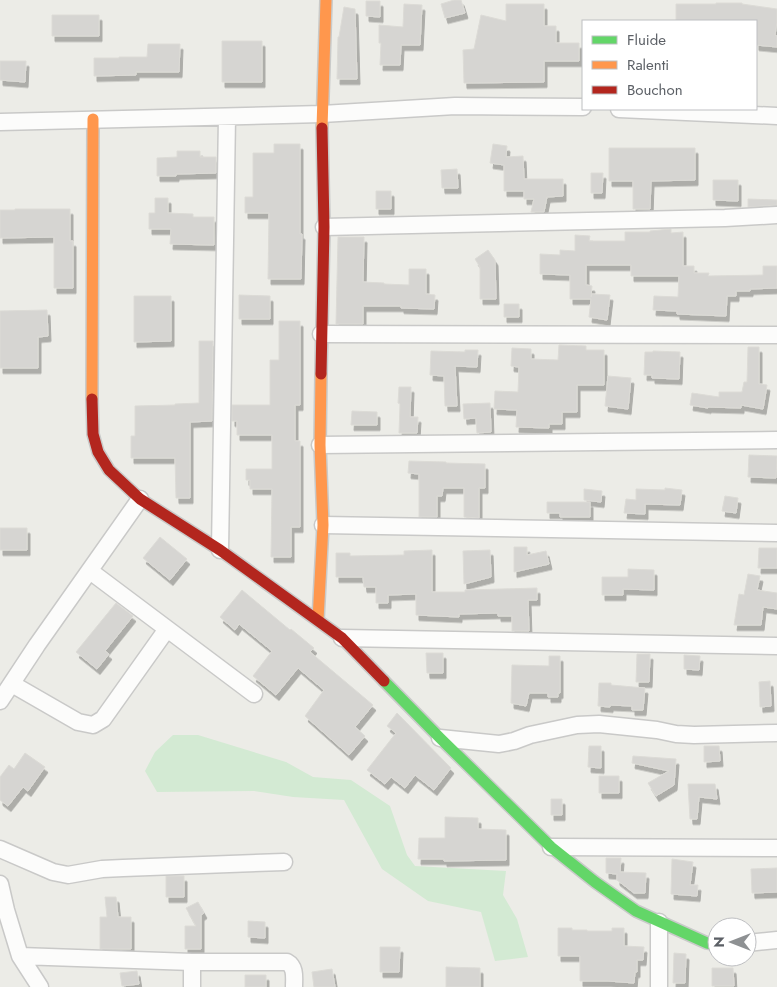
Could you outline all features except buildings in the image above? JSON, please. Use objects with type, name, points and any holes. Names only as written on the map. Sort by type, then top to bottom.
[{"type":"street","points":[[318,620],[323,525],[320,445],[324,227],[322,114],[326,0]]},
{"type":"street","points":[[0,122],[322,114],[455,106],[582,107]]},
{"type":"street","points":[[642,110],[777,116]]},
{"type":"street","points":[[220,550],[227,116]]},
{"type":"street","points":[[93,119],[93,434],[98,452],[109,470],[140,499],[220,550],[342,638],[551,847],[595,882],[629,906],[659,922],[707,943]]},
{"type":"street","points":[[324,227],[725,218],[777,215]]},
{"type":"street","points":[[321,334],[777,335]]},
{"type":"street","points":[[320,445],[777,440]]},
{"type":"street","points":[[0,701],[140,499]]},
{"type":"street","points":[[323,525],[777,533]]},
{"type":"street","points":[[90,571],[254,694]]},
{"type":"street","points":[[12,684],[78,722],[92,725],[103,719],[167,628]]},
{"type":"street","points":[[342,638],[777,646]]},
{"type":"street","points":[[440,738],[499,744],[576,725],[599,724],[676,734],[777,733]]},
{"type":"street","points":[[551,847],[777,848]]},
{"type":"street","points":[[0,849],[53,872],[68,875],[123,868],[284,862]]},
{"type":"street","points":[[0,884],[20,956],[40,987]]},
{"type":"street","points":[[658,987],[659,922]]},
{"type":"street","points":[[757,942],[777,940]]},
{"type":"street","points":[[20,956],[192,962],[287,962],[293,969],[294,987]]},
{"type":"street","points":[[192,962],[192,987]]},
{"type":"green space","points":[[173,735],[198,735],[286,762],[313,777],[351,780],[390,806],[407,855],[415,866],[506,871],[503,895],[517,919],[528,957],[495,961],[481,912],[428,901],[382,869],[344,800],[293,797],[254,791],[157,792],[145,771],[155,752]]},
{"type":"traffic: fast","points":[[384,681],[551,847],[636,911],[707,943]]},
{"type":"traffic: slow","points":[[322,128],[326,0]]},
{"type":"traffic: slow","points":[[92,399],[93,119]]},
{"type":"traffic: slow","points":[[318,620],[323,525],[320,445],[321,374]]},
{"type":"traffic: jam","points":[[321,374],[324,227],[322,128]]},
{"type":"traffic: jam","points":[[92,399],[93,434],[98,452],[109,470],[140,499],[220,550],[342,638],[384,681]]}]
